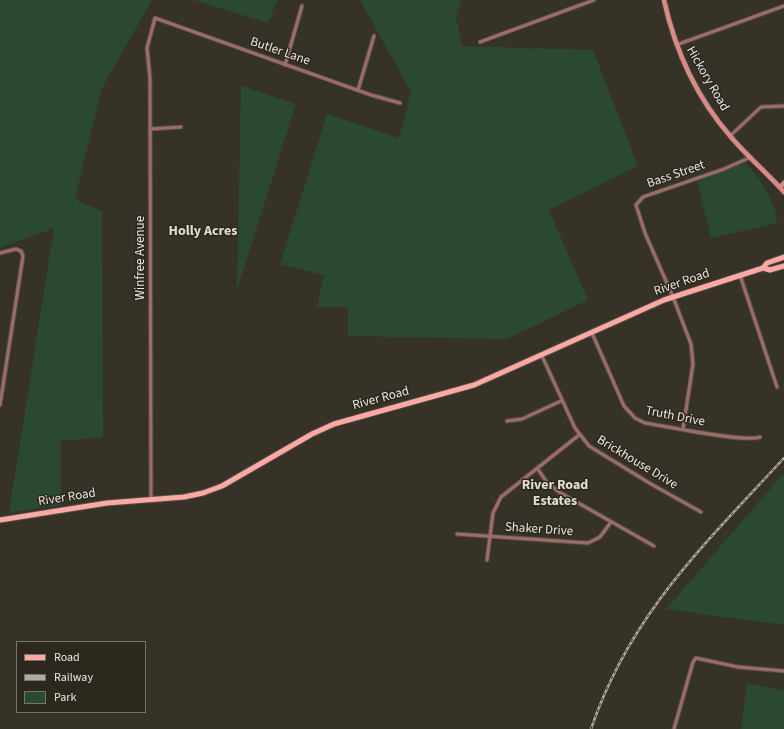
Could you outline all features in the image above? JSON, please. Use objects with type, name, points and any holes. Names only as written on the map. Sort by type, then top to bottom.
[{"type":"main road","name":"Hickory Road","points":[[664,0],[676,45],[697,89],[730,136],[780,187]]},
{"type":"main road","points":[[784,182],[780,187],[784,192]]},
{"type":"main road","name":"River Road","points":[[763,268],[767,263],[784,257]]},
{"type":"main road","name":"River Road","points":[[0,520],[107,503],[188,496],[213,490],[241,476],[312,434],[334,424],[474,385],[673,297],[763,268],[770,270],[784,266]]},
{"type":"street","points":[[480,42],[594,0]]},
{"type":"street","points":[[285,65],[302,6]]},
{"type":"street","points":[[676,45],[784,6]]},
{"type":"street","name":"Butler Lane","points":[[155,18],[285,65],[400,103]]},
{"type":"street","name":"Winfree Avenue","points":[[151,499],[150,78],[147,55],[149,40],[155,18]]},
{"type":"street","points":[[358,90],[374,36]]},
{"type":"street","points":[[730,136],[761,107],[784,106]]},
{"type":"street","points":[[150,129],[181,127]]},
{"type":"street","name":"Bass Street","points":[[673,297],[636,208],[637,202],[643,197],[724,169],[751,157]]},
{"type":"street","points":[[0,253],[14,248],[19,250],[23,256],[0,405]]},
{"type":"street","points":[[740,275],[777,387]]},
{"type":"street","points":[[673,297],[690,338],[692,352],[692,364],[683,429]]},
{"type":"street","name":"Truth Drive","points":[[592,333],[617,391],[630,414],[645,423],[736,438],[752,439],[760,437]]},
{"type":"street","name":"Brickhouse Drive","points":[[542,356],[561,401],[579,435],[595,451],[702,512]]},
{"type":"street","points":[[507,421],[522,419],[561,401]]},
{"type":"street","points":[[487,560],[488,536],[493,513],[501,497],[579,435]]},
{"type":"street","points":[[537,468],[546,481],[560,492],[654,546]]},
{"type":"street","name":"Shaker Drive","points":[[457,534],[588,542],[600,538],[611,522]]},
{"type":"street","points":[[674,729],[693,662],[696,658],[738,667],[784,671]]},
{"type":"green space","points":[[0,0],[152,0],[102,88],[75,199],[102,212],[103,437],[61,441],[61,505],[9,513],[54,228],[0,248]]},
{"type":"green space","points":[[194,0],[277,0],[268,23]]},
{"type":"green space","points":[[360,0],[461,0],[456,18],[462,46],[593,50],[638,166],[549,210],[588,300],[507,339],[348,336],[348,307],[317,307],[324,275],[280,264],[327,114],[399,138],[411,92]]},
{"type":"green space","points":[[241,86],[296,104],[237,290]]},
{"type":"green space","points":[[745,163],[757,175],[767,191],[774,207],[777,223],[711,238],[697,182],[722,167]]},
{"type":"green space","points":[[784,473],[784,625],[666,609]]},
{"type":"green space","points":[[747,683],[784,691],[784,729],[741,729]]},
{"type":"railway","points":[[591,729],[607,688],[626,650],[648,616],[672,583],[698,552],[784,458]]},
{"type":"district","name":"Holly Acres","points":[[203,232]]},
{"type":"district","name":"River Road Estates","points":[[555,494]]}]
